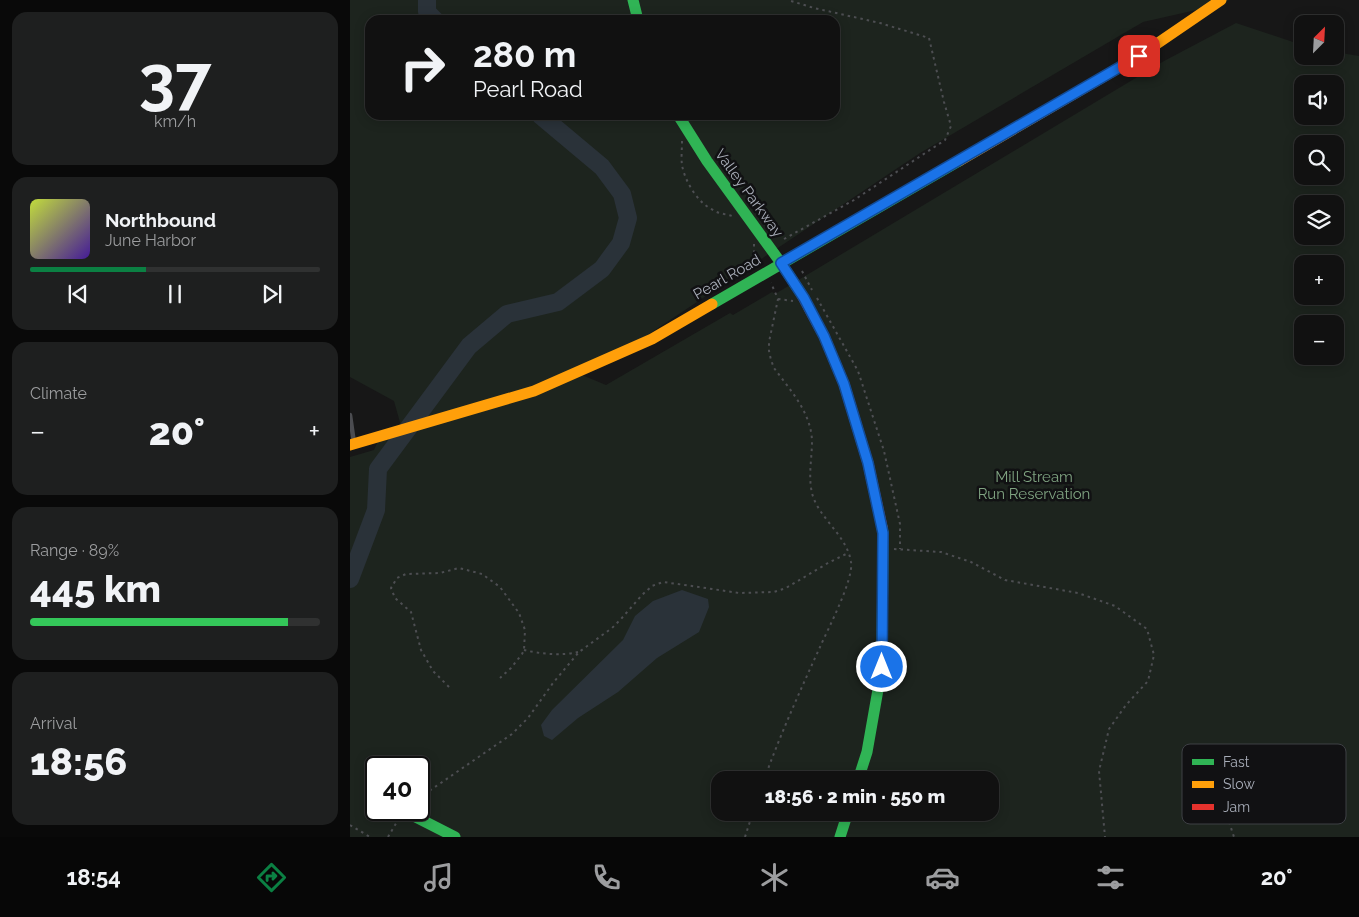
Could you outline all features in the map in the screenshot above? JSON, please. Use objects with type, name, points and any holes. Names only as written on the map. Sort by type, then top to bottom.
[{"type":"main road","points":[[633,0],[637,15]]},
{"type":"main road","name":"Pearl Road","points":[[352,444],[534,391],[652,339],[1139,56],[1221,0]]},
{"type":"main road","name":"Valley Parkway","points":[[681,120],[707,161],[804,298],[824,336],[844,384],[868,463],[883,533],[882,667],[867,752],[861,771]]},
{"type":"main road","points":[[419,821],[455,837]]},
{"type":"main road","points":[[840,837],[845,821]]},
{"type":"lane","points":[[350,415],[352,444]]},
{"type":"path","points":[[784,239],[854,200],[945,140],[950,126],[928,38],[880,23],[788,0]]},
{"type":"path","points":[[681,136],[682,166],[692,189],[711,210],[735,216]]},
{"type":"path","points":[[754,240],[754,258]]},
{"type":"path","points":[[802,271],[858,371],[884,451],[900,524],[900,549]]},
{"type":"path","points":[[767,771],[852,571],[848,553],[837,531],[812,495],[810,473],[812,442],[808,420],[803,408],[770,360],[769,342],[778,298],[774,288]]},
{"type":"path","points":[[882,548],[941,552],[971,562],[1004,580],[1078,593],[1115,606],[1148,629],[1154,655],[1148,681],[1126,705],[1109,729],[1099,771],[1105,837]]},
{"type":"path","points":[[430,790],[512,734],[528,718],[553,683],[579,652],[612,628],[652,586],[668,583],[739,593],[780,590],[848,553]]},
{"type":"path","points":[[449,687],[433,671],[422,650],[411,612],[395,598],[391,588],[397,578],[406,574],[440,573],[459,568],[482,574],[500,588],[519,613],[525,630],[524,650],[511,668],[500,678]]},
{"type":"path","points":[[524,650],[566,654],[579,652]]},
{"type":"path","points":[[388,837],[397,821]]},
{"type":"path","points":[[745,837],[750,821]]},
{"type":"path","points":[[1230,824],[1234,837]]},
{"type":"path","points":[[350,826],[370,837]]},
{"type":"green space","name":"Mill Stream Run Reservation","points":[[350,0],[1229,0],[1223,4],[1143,22],[920,153],[646,336],[577,373],[606,385],[730,313],[733,315],[772,292],[775,294],[1164,61],[1236,23],[1294,42],[1294,65],[1344,65],[1344,54],[1359,56],[1359,837],[350,837],[350,457],[374,450],[382,432],[401,426],[394,401],[350,377]]},
{"type":"shaded area","points":[[682,590],[708,599],[709,607],[699,632],[657,658],[618,692],[578,718],[552,740],[544,736],[541,725],[552,710],[623,640],[635,616],[653,601]]},
{"type":"waterway","points":[[427,0],[427,12],[430,15]]},
{"type":"waterway","points":[[350,579],[376,510],[378,469],[469,346],[507,314],[558,302],[602,269],[621,243],[628,218],[622,194],[602,167],[546,120]]},
{"type":"traffic: fast","points":[[633,0],[637,15]]},
{"type":"traffic: fast","points":[[681,120],[707,161],[802,295]]},
{"type":"traffic: fast","points":[[712,304],[959,161]]},
{"type":"traffic: fast","points":[[861,771],[867,752],[882,667],[882,527]]},
{"type":"traffic: fast","points":[[424,821],[455,837]]},
{"type":"traffic: fast","points":[[840,837],[845,821]]},
{"type":"traffic: slow","points":[[959,161],[1139,56],[1221,0]]},
{"type":"traffic: slow","points":[[350,445],[534,391],[652,339],[712,304]]},
{"type":"traffic: jam","points":[[802,295],[824,336],[844,384],[868,463],[882,527]]},
{"type":"route","points":[[882,667],[883,533],[868,463],[844,384],[824,336],[804,298],[781,263],[1139,56]]}]
